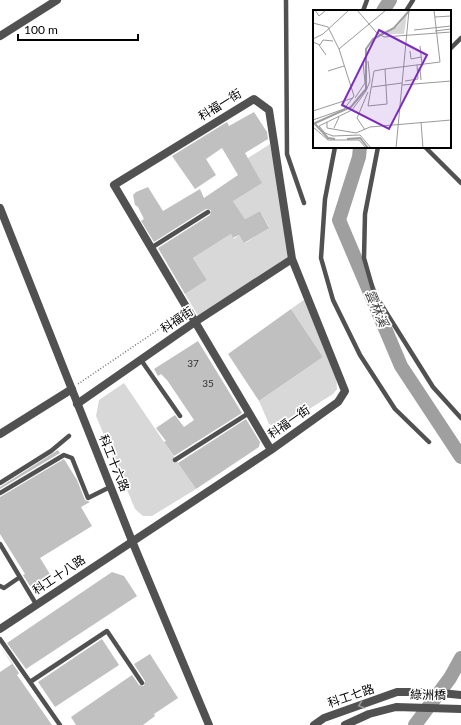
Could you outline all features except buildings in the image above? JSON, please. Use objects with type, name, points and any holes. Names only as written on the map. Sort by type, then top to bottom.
[{"type":"street","points":[[0,36],[57,0]]},
{"type":"street","name":"科福一街","points":[[132,540],[271,450],[338,402],[345,391],[292,259],[269,110],[254,99],[114,185],[271,450]]},
{"type":"street","name":"科工十六路","points":[[0,208],[110,487],[209,725]]},
{"type":"street","name":"科福街","points":[[77,404],[195,322],[292,259]]},
{"type":"street","points":[[0,434],[72,389]]},
{"type":"street","name":"科工十八路","points":[[0,629],[132,540]]},
{"type":"street","name":"綠洲橋","points":[[397,692],[431,692],[461,695]]},
{"type":"street","name":"科工七路","points":[[314,725],[324,718],[397,692]]},
{"type":"street","name":"綠洲橋","points":[[396,707],[461,708]]},
{"type":"street","name":"科工七路","points":[[345,725],[369,714],[396,707]]},
{"type":"lane","points":[[286,0],[287,154],[304,203]]},
{"type":"lane","points":[[363,10],[367,0]]},
{"type":"lane","points":[[407,10],[413,0]]},
{"type":"lane","points":[[451,47],[461,38]]},
{"type":"lane","points":[[335,148],[325,199],[321,258],[333,300],[360,355],[395,409],[429,442]]},
{"type":"lane","points":[[378,148],[365,214],[364,258],[374,293],[433,387],[461,418]]},
{"type":"lane","points":[[426,148],[461,182]]},
{"type":"lane","points":[[151,248],[208,212]]},
{"type":"lane","points":[[141,360],[180,416]]},
{"type":"lane","points":[[175,460],[249,413]]},
{"type":"lane","points":[[0,483],[51,451],[69,436]]},
{"type":"lane","points":[[0,493],[64,455],[72,458],[88,498],[110,487]]},
{"type":"lane","points":[[0,544],[36,604]]},
{"type":"lane","points":[[0,586],[4,588],[20,577]]},
{"type":"lane","points":[[30,682],[107,631],[142,683]]},
{"type":"lane","points":[[0,639],[60,725]]},
{"type":"path","points":[[72,389],[171,321]]},
{"type":"shaded area","points":[[270,144],[292,259],[200,319],[185,294],[207,280],[193,258],[231,234],[234,239],[239,235],[245,243],[269,227],[260,211],[245,219],[233,201],[248,158]]},
{"type":"shaded area","points":[[305,299],[336,373],[337,389],[333,394],[279,428],[269,424],[259,401],[323,357],[291,309]]},
{"type":"shaded area","points":[[124,383],[196,489],[152,516],[143,516],[135,509],[96,416],[99,400]]},
{"type":"waterway","name":"雲林溪","points":[[384,10],[390,0]]},
{"type":"waterway","name":"雲林溪","points":[[360,148],[359,157],[339,220],[401,366],[461,457]]},
{"type":"waterway","name":"雲林溪","points":[[415,725],[450,678],[461,658]]}]
